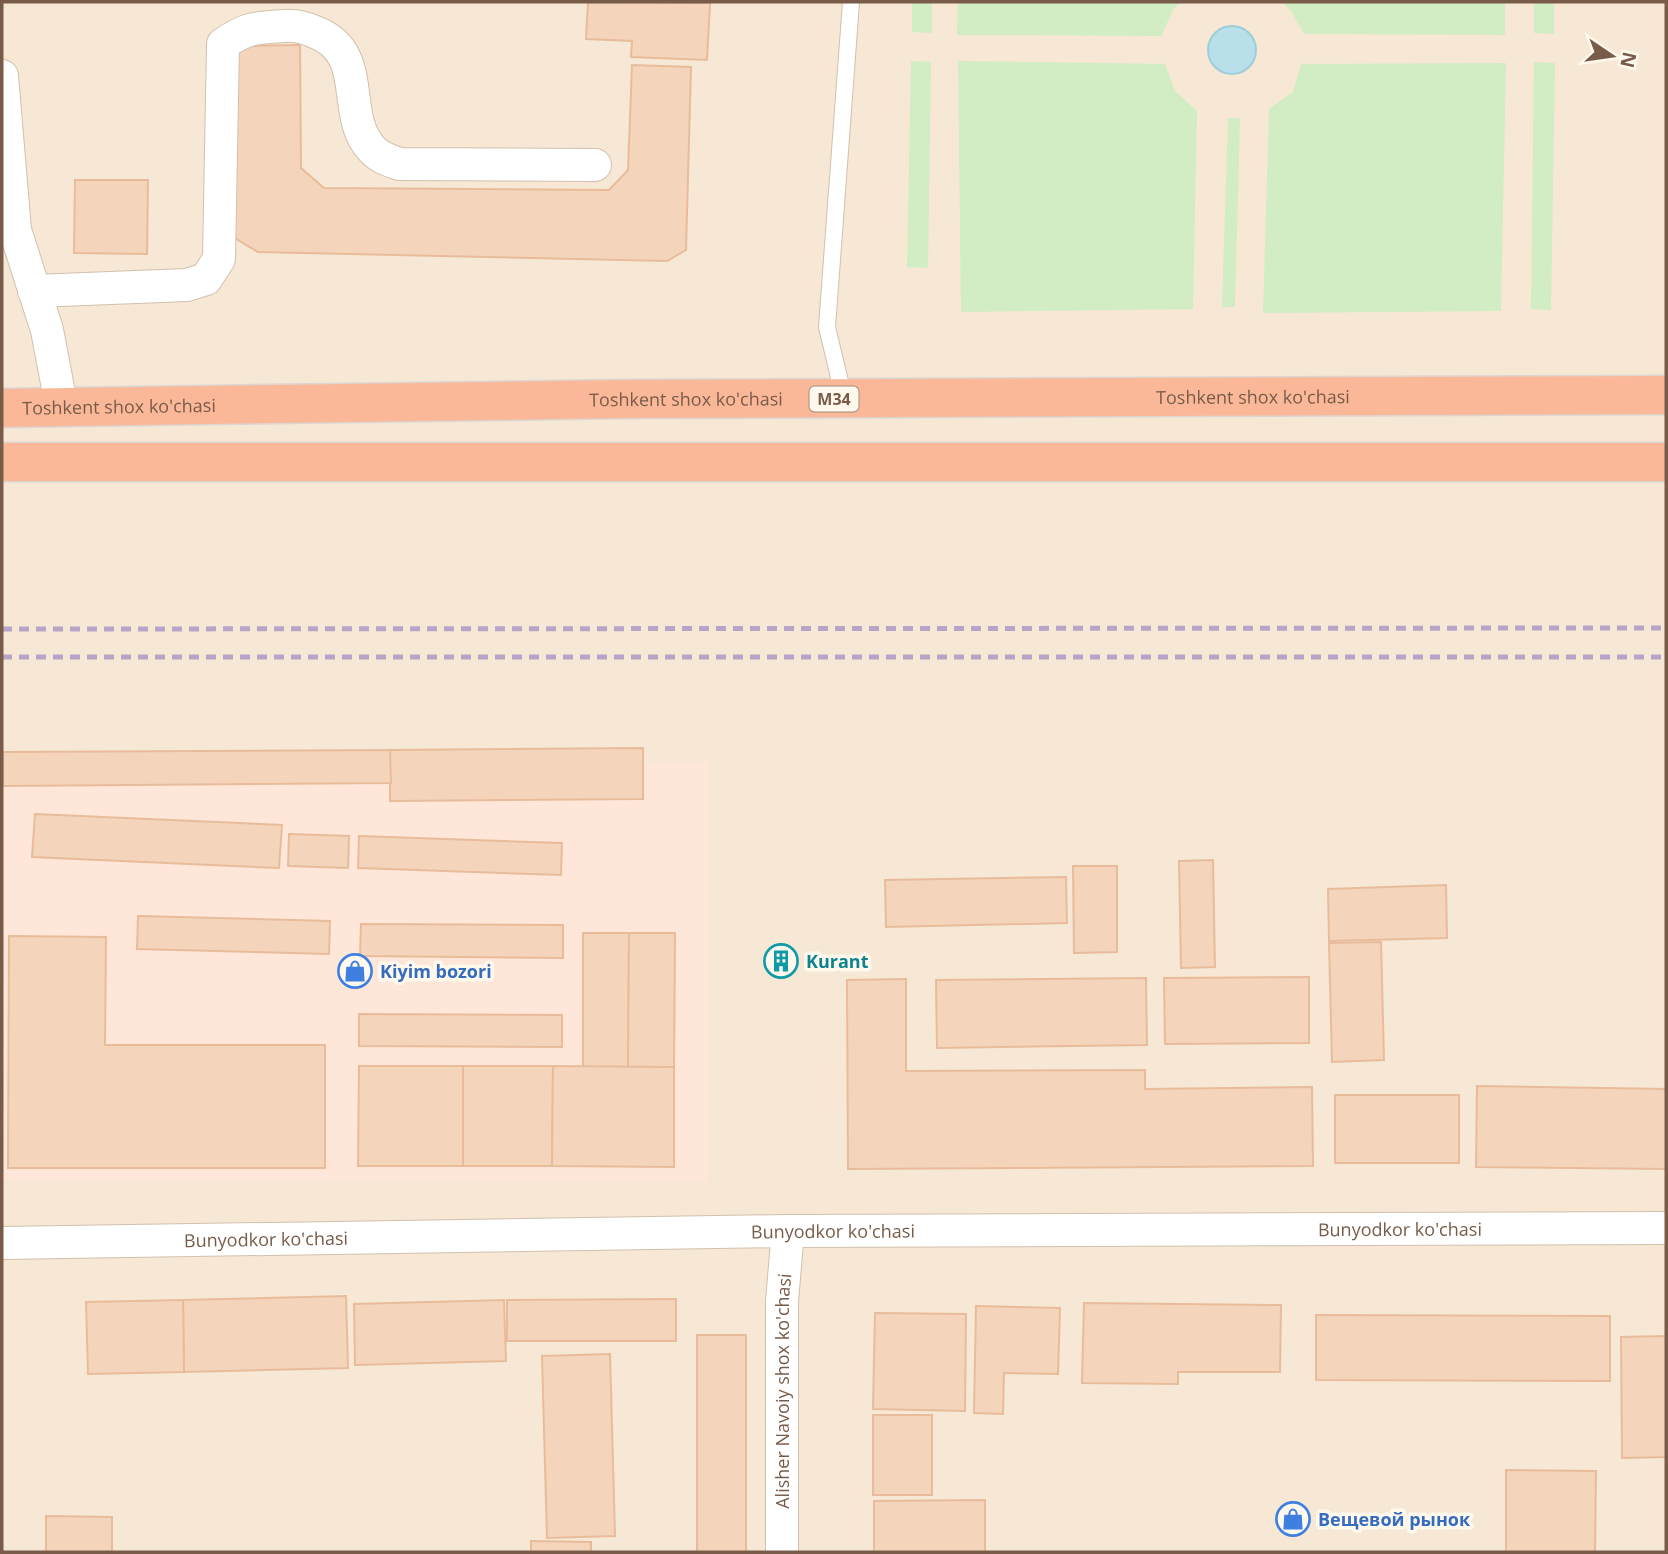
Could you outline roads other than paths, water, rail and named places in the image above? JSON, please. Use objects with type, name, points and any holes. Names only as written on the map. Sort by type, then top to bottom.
[{"type":"highway","name":"Toshkent shox ko'chasi","points":[[2,408],[844,398],[1666,395]]},
{"type":"highway","points":[[2,462],[1666,462]]},
{"type":"street","points":[[34,291],[187,285],[206,279],[219,259],[223,44],[246,29],[297,24],[332,38],[352,73],[358,119],[369,146],[381,157],[399,164],[595,165]]},
{"type":"street","points":[[2,76],[15,230],[47,330],[62,408]]},
{"type":"street","name":"Bunyodkor ko'chasi","points":[[2,1243],[788,1231],[1666,1228]]},
{"type":"street","name":"Alisher Navoiy shox ko'chasi","points":[[782,1552],[782,1301],[788,1231]]},
{"type":"lane","points":[[844,398],[827,327],[850,2]]},
{"type":"water","points":[[1232,26],[1249,33],[1256,50],[1249,67],[1232,74],[1215,67],[1208,50],[1215,33]]},
{"type":"railway","points":[[2,629],[1666,628]]},
{"type":"railway","points":[[2,657],[1666,657]]},
{"type":"place","name":"Kurant","points":[[781,961]]},
{"type":"place","name":"Kiyim bozori","points":[[355,971]]},
{"type":"place","name":"Вещевой рынок","points":[[1293,1519]]}]
